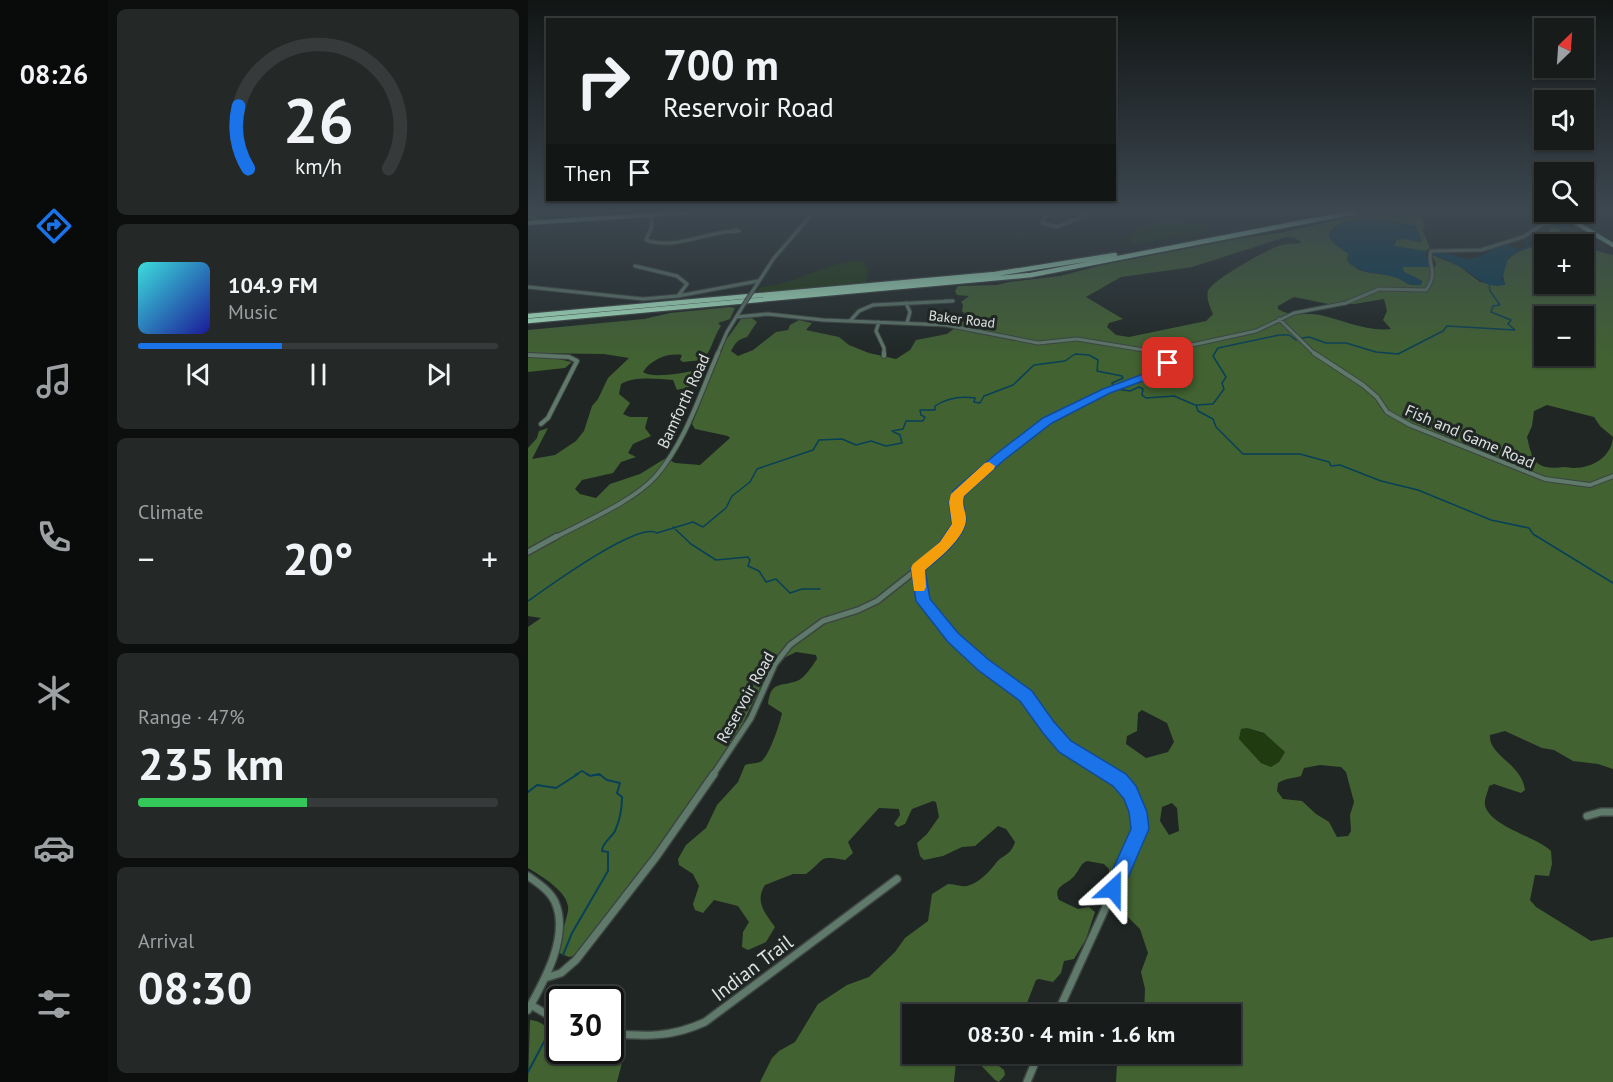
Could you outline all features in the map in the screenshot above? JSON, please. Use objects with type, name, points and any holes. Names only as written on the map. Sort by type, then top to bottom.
[{"type":"highway","points":[[528,316],[1017,272],[1077,262]]},
{"type":"highway","points":[[528,322],[1044,273],[1098,262]]},
{"type":"street","name":"Bamforth Road","points":[[528,552],[623,501],[655,477],[681,439],[727,332],[771,262]]},
{"type":"street","name":"Reservoir Road","points":[[545,978],[561,973],[576,960],[656,857],[739,737],[782,654],[790,645],[823,621],[869,605],[945,545],[959,525],[960,518],[956,502],[958,494],[1000,457],[1037,428],[1064,411],[1107,391],[1161,371],[1184,349],[1212,339],[1256,331],[1305,310],[1346,303],[1379,289],[1426,290],[1431,284],[1434,266],[1432,262]]},
{"type":"street","points":[[635,266],[681,278],[687,284],[678,296]]},
{"type":"street","points":[[528,287],[633,299],[678,296],[758,281]]},
{"type":"street","points":[[850,321],[859,311],[882,304],[945,301]]},
{"type":"street","points":[[906,303],[910,312],[907,323]]},
{"type":"street","name":"Baker Road","points":[[736,317],[768,314],[907,323],[962,327],[1038,343],[1077,339],[1162,353],[1184,349]]},
{"type":"street","name":"Fish and Game Road","points":[[1280,320],[1316,355],[1363,385],[1377,397],[1387,412],[1410,425],[1545,480],[1590,485],[1613,476]]},
{"type":"street","points":[[879,322],[876,331],[884,348],[884,356]]},
{"type":"street","points":[[528,355],[569,357],[577,361],[548,417],[541,424]]},
{"type":"street","points":[[918,568],[923,601],[939,622],[972,656],[1026,696],[1048,728],[1065,746],[1125,785],[1138,812],[1140,822],[1137,839],[1062,1004]]},
{"type":"street","points":[[1587,816],[1601,812],[1613,812]]},
{"type":"street","points":[[528,876],[547,890],[557,904],[560,922],[545,978],[529,1007],[546,1015]]},
{"type":"street","name":"Indian Trail","points":[[624,1035],[651,1038],[673,1036],[705,1022],[897,879]]},
{"type":"street","points":[[1027,1082],[1034,1064]]},
{"type":"green space","points":[[863,262],[868,270],[866,283],[757,292],[760,287],[786,283],[835,265]]},
{"type":"green space","points":[[1115,262],[1206,262],[1192,267],[1121,277],[1086,297],[1123,319],[1109,323],[1107,327],[1116,335],[1129,337],[1206,321],[1213,314],[1208,300],[1208,291],[1219,280],[1246,262],[1349,262],[1362,271],[1388,275],[1408,284],[1421,285],[1422,281],[1404,272],[1402,267],[1435,267],[1435,262],[1450,262],[1459,266],[1480,282],[1505,285],[1503,274],[1506,262],[1534,262],[1534,294],[1594,294],[1594,262],[1613,262],[1613,437],[1613,769],[1598,764],[1573,761],[1554,750],[1542,748],[1505,731],[1490,735],[1494,748],[1518,773],[1525,790],[1521,793],[1494,784],[1489,786],[1485,805],[1495,819],[1551,851],[1552,864],[1549,876],[1535,875],[1530,900],[1536,907],[1591,941],[1613,937],[1613,1082],[1116,1082],[1117,1064],[1241,1064],[1241,1004],[1144,1004],[1145,989],[1141,972],[1148,953],[1140,929],[1126,915],[1125,904],[1112,890],[1109,869],[1104,864],[1087,861],[1081,865],[1072,878],[1059,888],[1057,895],[1059,900],[1078,909],[1089,907],[1095,912],[1086,939],[1074,959],[1064,961],[1061,973],[1053,982],[1036,980],[1027,1004],[902,1004],[902,1064],[956,1064],[954,1082],[760,1082],[772,1058],[795,1042],[818,1004],[847,985],[869,977],[895,952],[905,938],[928,921],[932,894],[948,884],[964,886],[976,882],[1009,853],[1015,842],[1006,829],[998,826],[975,846],[962,847],[943,856],[924,860],[920,856],[917,843],[927,834],[939,817],[936,802],[912,809],[905,824],[898,827],[894,824],[900,815],[899,809],[879,808],[848,842],[853,853],[845,860],[826,858],[806,874],[793,874],[765,885],[761,897],[762,908],[775,927],[766,942],[748,950],[742,947],[743,932],[749,922],[738,906],[714,900],[703,913],[695,910],[693,904],[699,886],[693,874],[679,865],[678,859],[686,845],[706,828],[717,805],[738,782],[745,765],[760,762],[767,754],[777,732],[782,713],[768,704],[771,692],[777,686],[800,679],[817,659],[816,655],[796,652],[772,664],[737,735],[690,805],[590,937],[573,956],[569,957],[559,953],[568,904],[554,886],[528,868],[528,627],[541,618],[528,616],[528,448],[537,438],[539,431],[548,428],[532,459],[555,455],[576,441],[584,431],[592,406],[608,378],[629,358],[604,354],[528,353],[528,330],[644,319],[670,313],[735,308],[730,319],[718,323],[721,326],[702,360],[683,362],[680,360],[682,355],[665,356],[655,360],[643,372],[663,375],[705,369],[698,385],[677,390],[673,380],[646,379],[621,384],[619,394],[630,403],[623,414],[630,417],[648,417],[645,428],[651,436],[633,444],[628,453],[636,457],[621,462],[613,473],[582,480],[575,489],[580,494],[596,498],[610,484],[640,474],[666,458],[675,463],[700,465],[730,438],[695,429],[692,424],[726,340],[741,319],[752,318],[757,322],[747,337],[737,342],[731,351],[738,356],[753,350],[776,332],[788,330],[790,325],[799,320],[812,323],[806,330],[839,337],[849,345],[869,353],[896,359],[910,350],[916,340],[947,334],[969,317],[962,311],[961,302],[969,296],[957,295],[955,291],[958,286],[997,285],[1060,276]],"holes":[[[1294,297],[1328,304],[1354,304],[1384,299],[1387,311],[1383,320],[1391,329],[1373,329],[1320,315],[1294,314],[1278,309],[1278,306]],[[1547,405],[1594,417],[1600,426],[1613,437],[1612,444],[1600,460],[1588,466],[1550,468],[1537,463],[1530,451],[1527,437],[1532,426],[1534,411]],[[1142,710],[1167,723],[1174,742],[1168,752],[1146,758],[1126,744],[1127,736],[1137,731],[1138,713]],[[1247,728],[1264,733],[1285,752],[1279,762],[1271,767],[1261,763],[1239,739],[1241,729]],[[1320,765],[1341,767],[1346,772],[1354,802],[1350,815],[1351,831],[1348,836],[1337,837],[1329,822],[1302,801],[1283,799],[1277,791],[1278,783],[1301,776],[1304,768]],[[1172,803],[1177,808],[1179,831],[1169,835],[1160,821],[1162,807]]]},
{"type":"green space","points":[[528,357],[572,362],[565,368],[528,372]]},
{"type":"green space","points":[[1247,728],[1265,734],[1285,752],[1279,762],[1271,767],[1261,763],[1239,739],[1241,729]]},
{"type":"green space","points":[[530,1020],[546,1027],[546,1064],[622,1064],[617,1082],[528,1082]]},
{"type":"green space","points":[[980,1064],[996,1064],[1004,1070],[1005,1075],[999,1082]]},
{"type":"water","points":[[1349,262],[1429,262],[1431,267],[1402,267],[1404,272],[1421,280],[1421,285],[1413,285]]},
{"type":"water","points":[[1451,262],[1507,262],[1502,279],[1506,284],[1493,286],[1487,284]]},
{"type":"waterway","points":[[1302,338],[1309,337],[1326,343],[1346,343],[1376,352],[1398,354],[1443,331],[1447,326],[1515,330],[1508,324],[1511,320],[1491,312],[1493,306],[1500,305],[1490,291],[1489,283]]},
{"type":"waterway","points":[[1197,405],[1213,404],[1224,389],[1222,383],[1226,377],[1213,356],[1218,348],[1279,335],[1289,335],[1296,340]]},
{"type":"waterway","points":[[674,528],[693,522],[703,527],[726,508],[732,496],[750,482],[757,469],[813,450],[819,440],[842,439],[856,445],[871,441],[886,446],[902,443],[900,435],[892,431],[903,429],[906,421],[923,421],[925,417],[921,415],[920,410],[935,410],[935,406],[949,399],[975,398],[974,402],[980,403],[984,396],[1013,385],[1034,365],[1065,361],[1075,354],[1089,355],[1098,360],[1097,371],[1122,376],[1123,378],[1112,383],[1113,386]]},
{"type":"waterway","points":[[1117,389],[1130,391],[1139,387],[1143,389],[1142,395],[1146,398],[1174,396],[1195,405]]},
{"type":"waterway","points":[[1196,405],[1198,411],[1213,419],[1216,427],[1243,454],[1300,454],[1329,462],[1331,466],[1340,465],[1381,481],[1418,490],[1491,520],[1529,528],[1533,534],[1613,583]]},
{"type":"waterway","points":[[528,601],[613,546],[647,532],[657,533],[674,528]]},
{"type":"waterway","points":[[674,528],[691,544],[716,560],[748,557],[750,560],[748,566],[759,571],[766,582],[776,579],[790,593],[802,589],[820,589]]},
{"type":"waterway","points":[[575,775],[582,771],[589,775]]},
{"type":"waterway","points":[[528,792],[537,785],[556,788],[578,774]]},
{"type":"waterway","points":[[587,774],[594,775]]},
{"type":"waterway","points":[[594,775],[600,775]]},
{"type":"waterway","points":[[594,775],[600,775]]},
{"type":"waterway","points":[[563,955],[572,933],[608,871],[608,852],[602,851],[602,848],[615,831],[621,810],[622,797],[617,793],[620,783],[607,780],[600,775]]},
{"type":"waterway","points":[[528,1072],[546,1037]]},
{"type":"slow traffic","points":[[919,587],[918,568],[938,553],[959,525],[960,518],[956,502],[958,494],[989,466]]},
{"type":"route","points":[[1113,889],[1140,829],[1138,812],[1130,793],[1119,780],[1065,746],[1048,728],[1026,696],[983,665],[953,637],[923,601],[919,588],[918,568],[938,553],[959,525],[960,518],[956,502],[958,494],[1000,457],[1047,420],[1107,391],[1161,371],[1168,363]]}]
